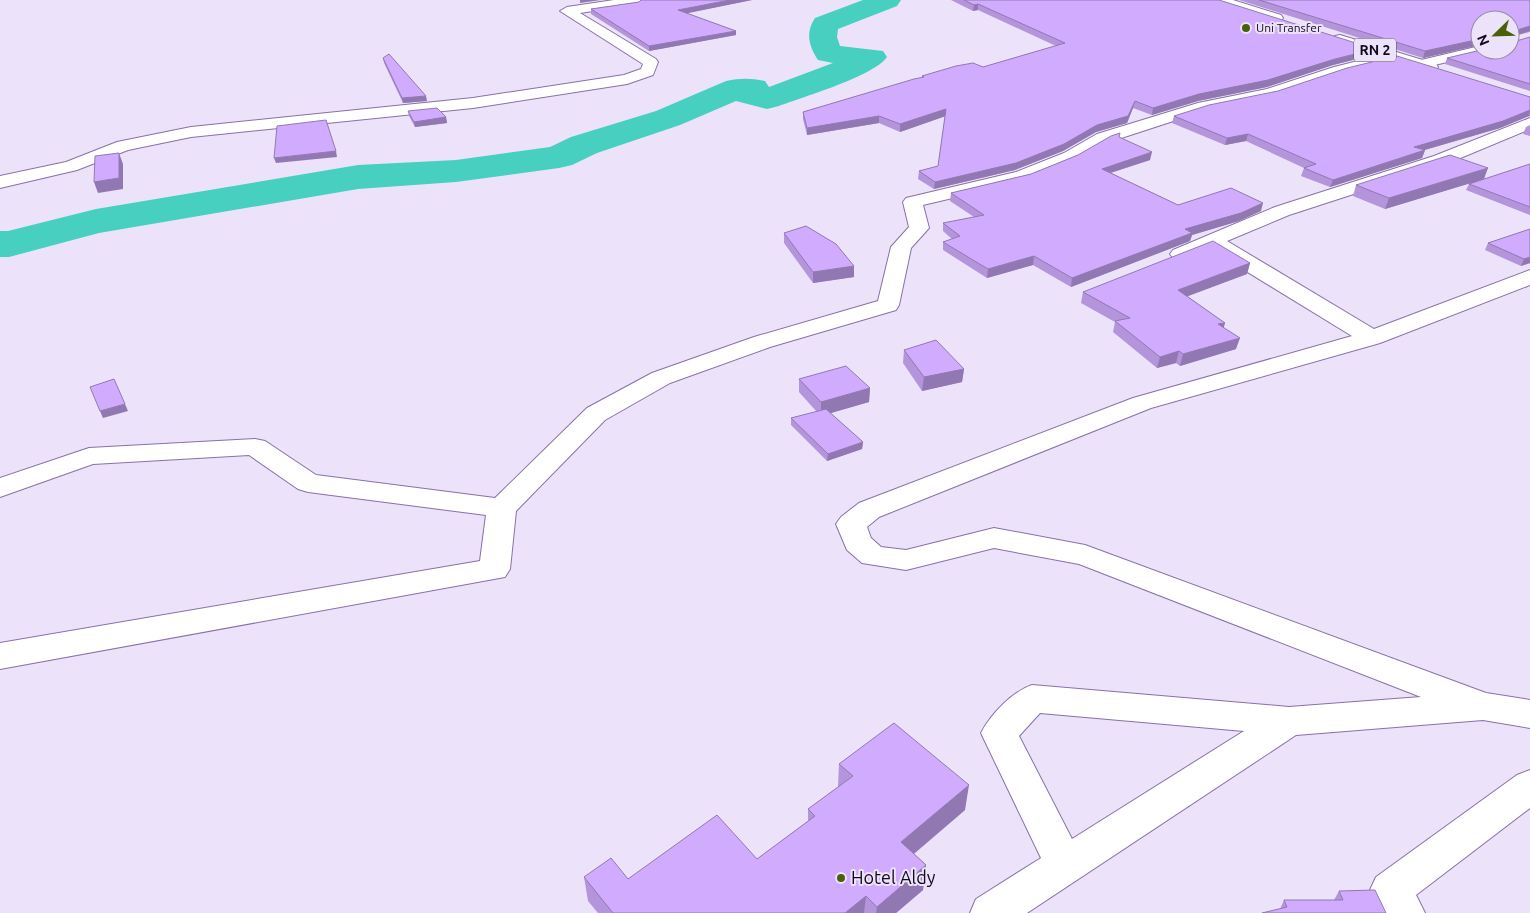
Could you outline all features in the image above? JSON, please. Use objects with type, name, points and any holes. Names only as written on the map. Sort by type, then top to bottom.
[{"type":"street","points":[[0,182],[71,166],[123,146],[190,132],[472,103],[627,79],[648,72],[651,62],[567,11],[639,0]]},
{"type":"street","points":[[1220,0],[1292,24]]},
{"type":"street","name":"RN 2","points":[[1330,35],[1451,73]]},
{"type":"street","points":[[1422,64],[1470,52]]},
{"type":"street","points":[[0,656],[494,569],[502,508],[596,414],[661,378],[762,342],[888,305],[901,247],[919,228],[913,202],[1022,176],[1070,157],[1103,138],[1204,106],[1270,93],[1340,70],[1394,56]]},
{"type":"street","points":[[1160,262],[1282,211],[1440,160],[1530,123]]},
{"type":"street","points":[[1213,241],[1372,338]]},
{"type":"street","points":[[1530,277],[1372,338],[1142,403],[868,510],[852,524],[858,543],[873,556],[906,560],[994,538],[1085,555],[1483,706],[1530,714]]},
{"type":"street","points":[[0,488],[89,456],[255,447],[308,483],[502,508]]},
{"type":"street","points":[[1065,865],[1000,733],[1032,699],[1289,721],[1483,706]]},
{"type":"street","points":[[991,913],[1289,721]]},
{"type":"street","points":[[1404,913],[1391,890],[1530,786]]},
{"type":"building","points":[[641,0],[730,0],[678,10],[736,31],[649,46],[591,9],[639,2]]},
{"type":"building","points":[[964,0],[1219,0],[1375,49],[1335,59],[1268,80],[1199,94],[1153,108],[1135,101],[1128,116],[1097,125],[1064,144],[1016,163],[935,182],[919,171],[938,166],[946,109],[900,124],[879,116],[807,128],[803,112],[956,66],[973,63],[983,67],[1065,43],[978,4],[974,5]]},
{"type":"building","points":[[1259,0],[1530,0],[1530,26],[1520,29],[1520,10],[1470,10],[1470,41],[1425,51]]},
{"type":"building","points":[[1530,37],[1530,84],[1447,58],[1470,53],[1470,60],[1520,60],[1520,40]]},
{"type":"building","points":[[389,54],[426,96],[402,98],[383,58]]},
{"type":"building","points":[[1397,56],[1530,97],[1530,110],[1503,121],[1414,147],[1425,150],[1333,180],[1304,168],[1316,164],[1248,134],[1227,138],[1174,116],[1209,105],[1278,91],[1347,68]]},
{"type":"building","points":[[437,108],[446,117],[414,122],[408,111]]},
{"type":"building","points":[[326,120],[336,151],[274,158],[277,126]]},
{"type":"building","points":[[1120,133],[1119,137],[1152,152],[1102,169],[1178,205],[1231,188],[1263,203],[1241,213],[1185,229],[1192,233],[1072,278],[1034,256],[988,269],[943,242],[960,236],[943,223],[984,215],[951,193],[1031,174],[1078,155],[1111,136]]},
{"type":"building","points":[[119,153],[119,178],[94,182],[95,156]]},
{"type":"building","points":[[1450,155],[1488,168],[1389,198],[1356,185]]},
{"type":"building","points":[[1530,164],[1530,207],[1469,184]]},
{"type":"building","points":[[806,226],[836,244],[854,266],[813,272],[784,233]]},
{"type":"building","points":[[1530,229],[1530,257],[1524,259],[1488,243]]},
{"type":"building","points":[[1213,241],[1250,263],[1178,290],[1225,323],[1218,324],[1240,338],[1183,354],[1179,351],[1160,357],[1115,321],[1130,318],[1083,292]]},
{"type":"building","points":[[936,340],[964,369],[924,377],[904,350]]},
{"type":"building","points":[[846,366],[870,388],[821,402],[799,379]]},
{"type":"building","points":[[114,379],[125,404],[100,411],[90,387]]},
{"type":"building","points":[[826,409],[863,442],[828,454],[791,418]]},
{"type":"building","points":[[894,723],[969,785],[901,842],[926,865],[877,907],[866,896],[845,913],[613,913],[584,877],[611,858],[628,879],[717,815],[757,859],[815,816],[808,809],[853,776],[839,764]]},
{"type":"building","points":[[1375,890],[1386,913],[1262,913],[1287,907],[1284,900],[1343,900],[1339,891]]},
{"type":"waterway","points":[[0,244],[9,244],[96,221],[358,177],[456,171],[559,157],[584,145],[668,118],[738,88],[753,88],[748,95],[767,99],[836,74],[872,57],[829,54],[822,37],[825,24],[888,0]]},
{"type":"place","name":"Uni Transfer","points":[[1246,28]]},
{"type":"place","name":"Hotel Aldy","points":[[841,878]]}]
